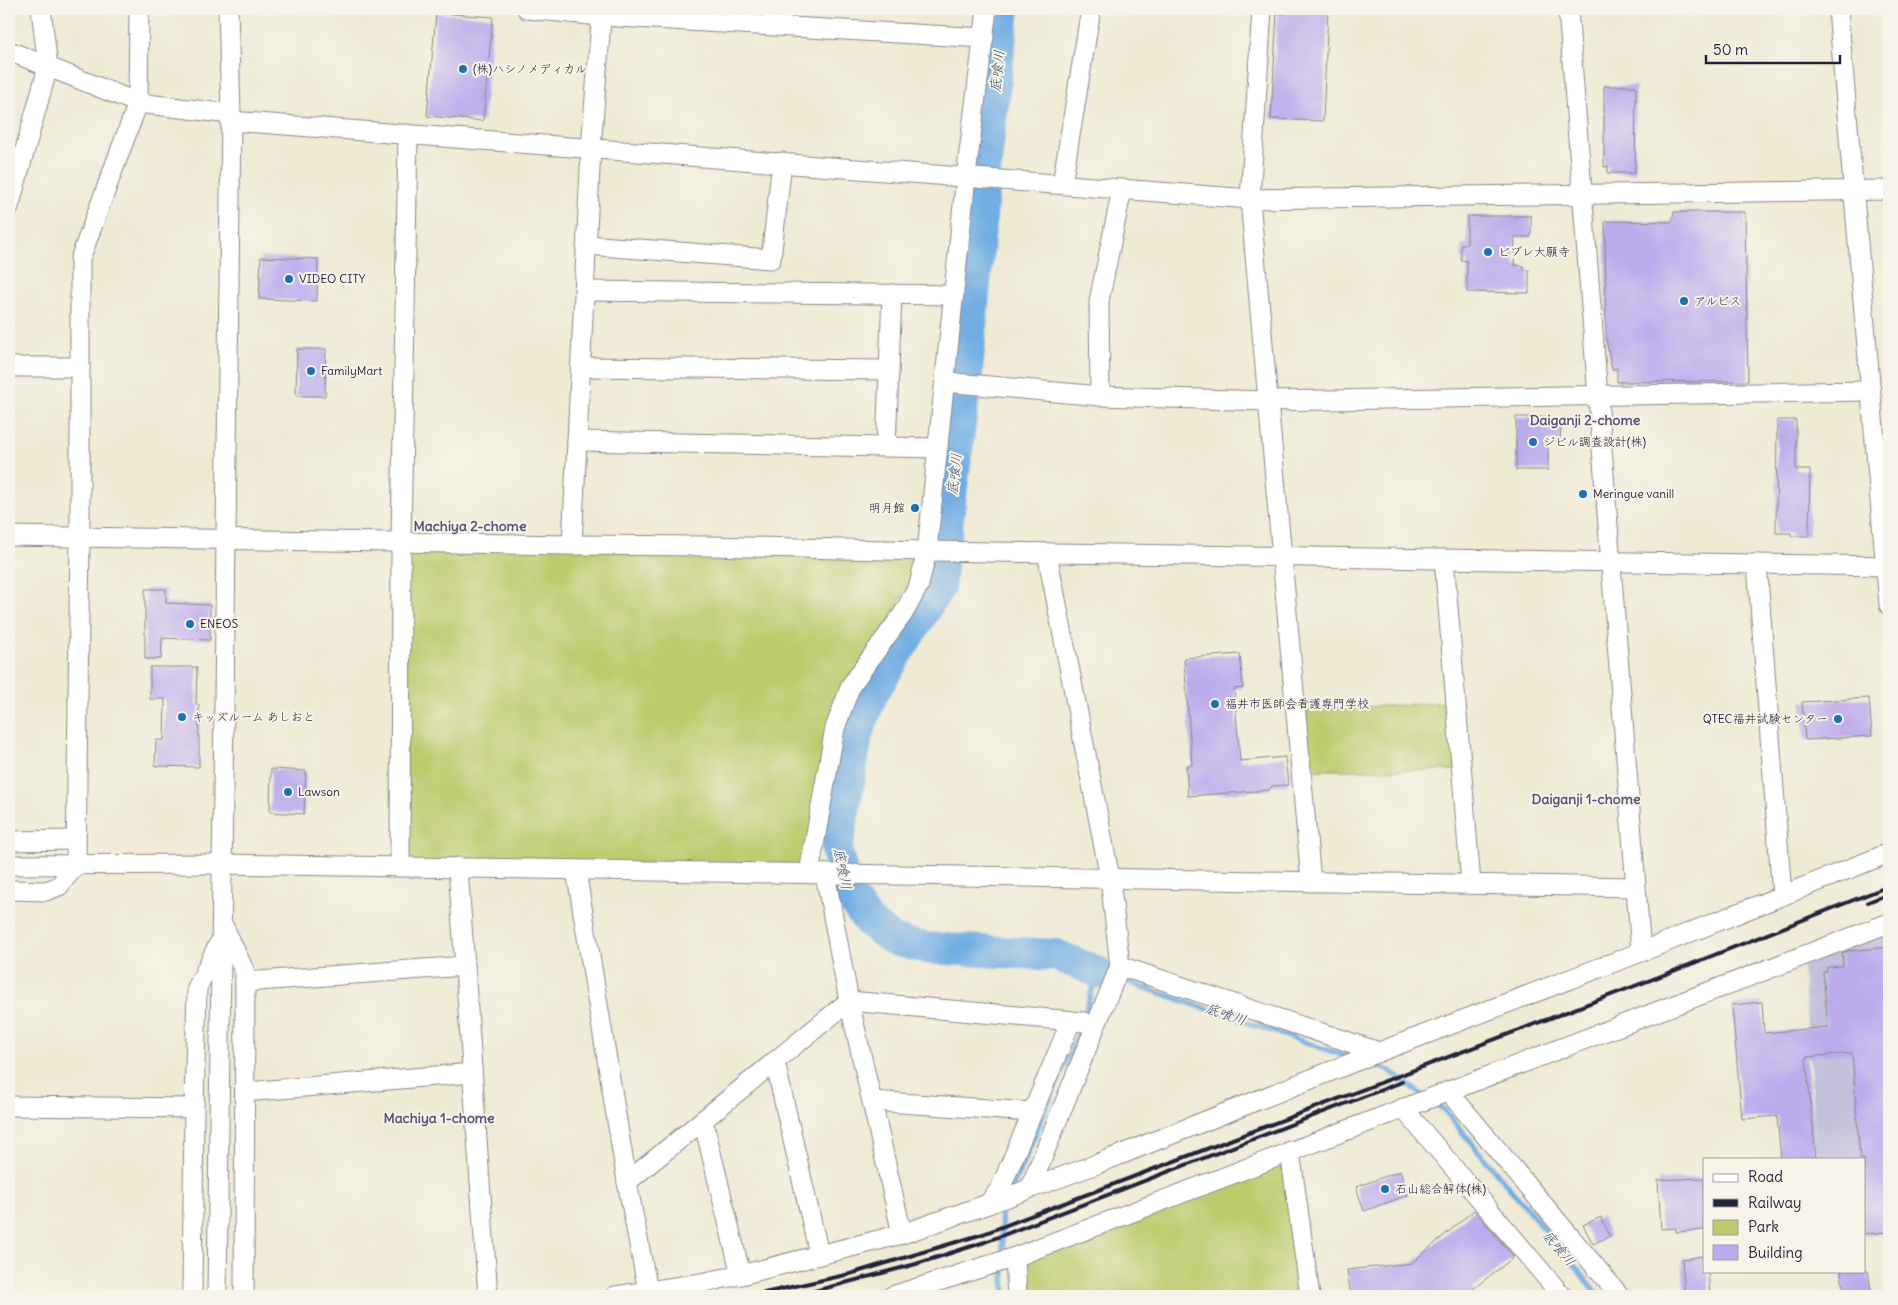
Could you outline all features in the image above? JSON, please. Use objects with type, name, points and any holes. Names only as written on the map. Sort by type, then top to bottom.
[{"type":"street","points":[[9,207],[48,67],[41,9]]},
{"type":"street","points":[[9,890],[46,891],[59,886],[76,865],[80,537],[80,259],[138,103],[139,9]]},
{"type":"street","points":[[217,1296],[231,118],[228,9]]},
{"type":"street","points":[[527,9],[675,15],[984,38]]},
{"type":"street","points":[[902,1234],[849,1001],[817,874],[836,728],[851,685],[903,614],[919,585],[927,551],[966,176],[986,9]]},
{"type":"street","points":[[1062,184],[1091,9]]},
{"type":"street","points":[[1262,9],[1250,199],[1311,882]]},
{"type":"street","points":[[1568,9],[1612,562],[1640,952]]},
{"type":"street","points":[[1838,9],[1870,391],[1888,566],[1889,605]]},
{"type":"street","points":[[572,545],[584,292],[601,13]]},
{"type":"street","points":[[9,51],[138,103],[231,118],[408,134],[1250,199],[1889,190]]},
{"type":"street","points":[[400,867],[401,543],[408,134]]},
{"type":"street","points":[[587,245],[771,260],[782,162]]},
{"type":"street","points":[[1100,396],[1099,301],[1122,189]]},
{"type":"street","points":[[584,292],[954,295]]},
{"type":"street","points":[[886,447],[892,294]]},
{"type":"street","points":[[9,367],[80,367]]},
{"type":"street","points":[[581,367],[889,370]]},
{"type":"street","points":[[945,382],[1100,396],[1267,401],[1870,391]]},
{"type":"street","points":[[578,441],[938,448]]},
{"type":"street","points":[[9,536],[1888,566]]},
{"type":"street","points":[[1030,1188],[1120,966],[1110,878],[1047,553]]},
{"type":"street","points":[[1444,559],[1472,884]]},
{"type":"street","points":[[1757,564],[1782,896]]},
{"type":"street","points":[[9,840],[76,840]]},
{"type":"street","points":[[615,1296],[658,1292],[740,1275],[902,1234],[1030,1188],[1640,952],[1889,853]]},
{"type":"street","points":[[9,865],[222,864],[1636,887]]},
{"type":"street","points":[[458,868],[488,1296]]},
{"type":"street","points":[[576,870],[628,1182],[658,1292]]},
{"type":"street","points":[[221,921],[245,972],[244,1296]]},
{"type":"street","points":[[892,1296],[1015,1257],[1889,923]]},
{"type":"street","points":[[192,1296],[197,988],[221,940]]},
{"type":"street","points":[[245,982],[465,966]]},
{"type":"street","points":[[1120,966],[1379,1052]]},
{"type":"street","points":[[628,1182],[849,1001],[1097,1023]]},
{"type":"street","points":[[988,1204],[1000,1189],[1071,1021]]},
{"type":"street","points":[[775,1062],[819,1254]]},
{"type":"street","points":[[244,1092],[472,1073]]},
{"type":"street","points":[[1448,1091],[1620,1296]]},
{"type":"street","points":[[872,1101],[1032,1112]]},
{"type":"street","points":[[9,1106],[194,1108]]},
{"type":"street","points":[[1403,1108],[1562,1296]]},
{"type":"street","points":[[703,1120],[740,1275]]},
{"type":"street","points":[[1290,1151],[1310,1296]]},
{"type":"street","points":[[1015,1257],[1017,1296]]},
{"type":"shaded area","points":[[1889,933],[1889,1233],[1866,1236],[1866,1158],[1816,1158],[1803,965]]},
{"type":"green space","points":[[401,543],[927,551],[846,699],[809,873],[400,867]]},
{"type":"green space","points":[[1456,702],[1462,770],[1307,770],[1305,710]]},
{"type":"green space","points":[[1281,1154],[1302,1296],[1023,1296],[1021,1255]]},
{"type":"building","points":[[1285,9],[1328,9],[1323,121],[1271,119],[1277,13],[1285,14]]},
{"type":"building","points":[[436,13],[493,17],[483,121],[427,116]]},
{"type":"building","points":[[1604,86],[1636,86],[1635,173],[1608,173],[1608,166],[1604,167]]},
{"type":"building","points":[[1674,212],[1745,212],[1748,381],[1617,382],[1617,368],[1612,369],[1606,339],[1605,221],[1672,222]]},
{"type":"building","name":"ビブレ大願寺","points":[[1467,216],[1531,216],[1531,237],[1515,237],[1514,265],[1523,266],[1524,270],[1529,270],[1529,293],[1467,292],[1467,261],[1461,260],[1461,244],[1467,244]]},
{"type":"building","name":"VIDEO CITY","points":[[261,257],[318,259],[317,301],[259,299]]},
{"type":"building","points":[[297,349],[326,349],[325,396],[296,396]]},
{"type":"building","points":[[1516,417],[1548,417],[1548,425],[1561,426],[1560,441],[1548,441],[1548,470],[1516,470]]},
{"type":"building","points":[[1777,420],[1796,420],[1796,470],[1810,470],[1809,536],[1791,536],[1791,533],[1776,533]]},
{"type":"building","points":[[145,589],[166,589],[166,603],[210,605],[210,640],[162,638],[161,659],[145,659]]},
{"type":"building","points":[[1240,654],[1243,688],[1234,689],[1240,761],[1285,757],[1288,785],[1272,786],[1269,790],[1188,796],[1186,766],[1192,765],[1184,658]]},
{"type":"building","points":[[150,667],[197,667],[196,705],[199,705],[199,767],[155,766],[156,740],[164,740],[165,699],[150,699]]},
{"type":"building","points":[[1869,698],[1872,736],[1805,740],[1802,702]]},
{"type":"building","name":"Lawson","points":[[271,769],[306,771],[304,814],[270,812]]},
{"type":"building","points":[[1889,947],[1889,1232],[1866,1234],[1866,1158],[1860,1158],[1852,1053],[1806,1057],[1816,1158],[1781,1158],[1777,1116],[1742,1119],[1732,1005],[1762,1002],[1764,1033],[1828,1027],[1823,972],[1827,971],[1827,967],[1843,966],[1842,953]]},
{"type":"building","points":[[1400,1171],[1408,1195],[1364,1211],[1356,1187]]},
{"type":"building","points":[[1703,1178],[1703,1230],[1676,1232],[1676,1228],[1661,1229],[1658,1180]]},
{"type":"building","points":[[1474,1210],[1514,1257],[1473,1289],[1474,1291],[1467,1296],[1351,1296],[1347,1270],[1412,1263]]},
{"type":"building","points":[[1601,1217],[1610,1236],[1593,1244],[1583,1225]]},
{"type":"building","points":[[1703,1256],[1703,1272],[1708,1272],[1710,1296],[1685,1296],[1682,1259]]},
{"type":"building","points":[[1868,1271],[1872,1296],[1844,1296],[1841,1272]]},
{"type":"waterway","name":"底喰川","points":[[1004,9],[986,161],[967,372],[939,587],[872,694],[857,735],[837,850],[846,892],[869,922],[893,940],[926,948],[1056,955],[1098,972]]},
{"type":"waterway","name":"底喰川","points":[[1011,1191],[1078,1034],[1098,972],[1351,1058]]},
{"type":"waterway","name":"底喰川","points":[[1364,1062],[1390,1071],[1425,1097]]},
{"type":"waterway","name":"底喰川","points":[[1433,1102],[1444,1110],[1599,1296]]},
{"type":"waterway","points":[[1005,1296],[1001,1214],[1007,1202]]},
{"type":"railway","points":[[750,1296],[850,1274],[983,1234],[1661,976],[1889,886]]},
{"type":"railway","points":[[1868,902],[1889,894]]},
{"type":"railway","points":[[796,1296],[916,1264],[985,1242],[1402,1082]]},
{"type":"place","name":"(株)ハシノメディカル","points":[[463,69]]},
{"type":"place","name":"ビブレ大願寺","points":[[1488,252]]},
{"type":"place","name":"VIDEO CITY","points":[[289,279]]},
{"type":"place","name":"アルビス","points":[[1684,301]]},
{"type":"place","name":"FamilyMart","points":[[311,371]]},
{"type":"place","name":"ジビル調査設計(株)","points":[[1533,442]]},
{"type":"place","name":"Meringue vanill","points":[[1583,494]]},
{"type":"place","name":"明月館","points":[[915,508]]},
{"type":"place","name":"ENEOS","points":[[190,624]]},
{"type":"place","name":"福井市医師会看護専門学校","points":[[1215,704]]},
{"type":"place","name":"キッズルーム あしおと","points":[[182,717]]},
{"type":"place","name":"QTEC福井試験センター","points":[[1838,719]]},
{"type":"place","name":"Lawson","points":[[288,792]]},
{"type":"place","name":"石山総合解体(株)","points":[[1385,1189]]},
{"type":"district","name":"Daiganji 2-chome","points":[[1585,420]]},
{"type":"district","name":"Machiya 2-chome","points":[[470,526]]},
{"type":"district","name":"Daiganji 1-chome","points":[[1586,799]]},
{"type":"district","name":"Machiya 1-chome","points":[[439,1118]]}]
